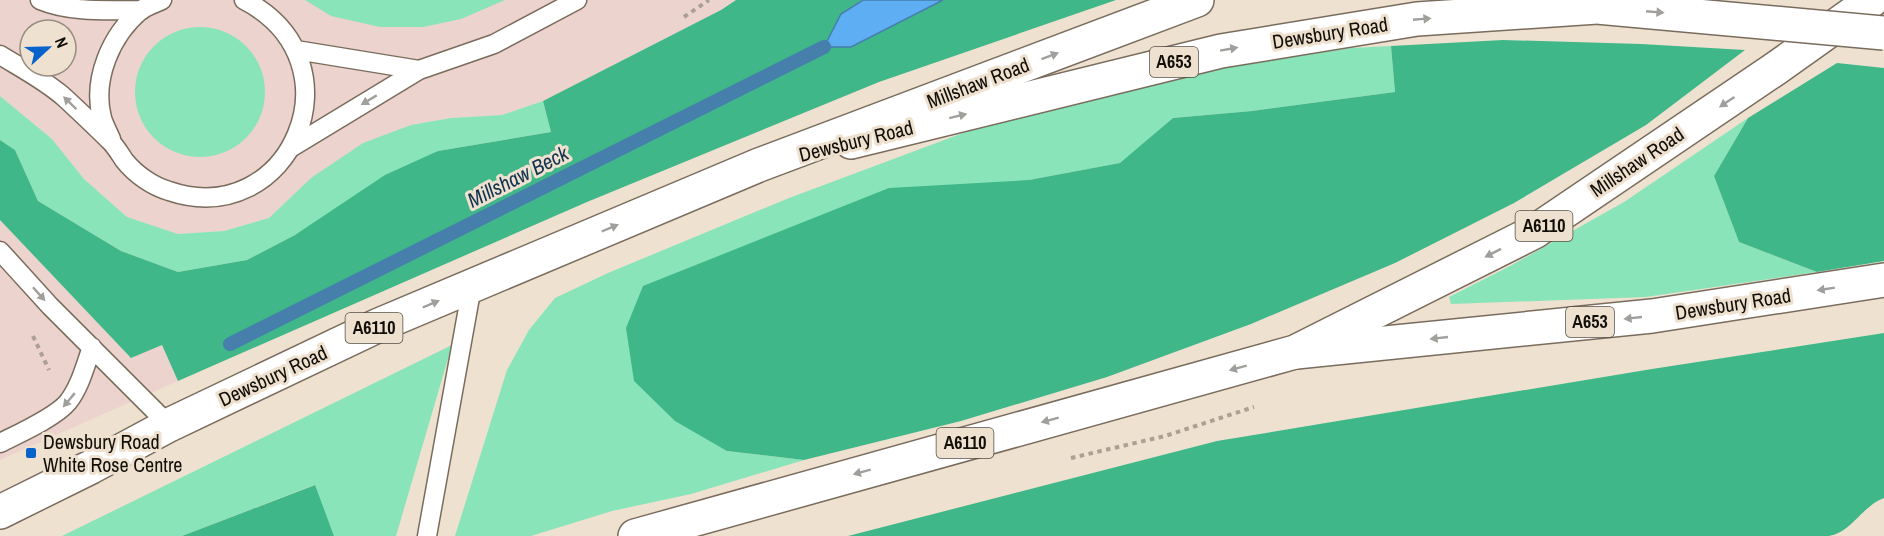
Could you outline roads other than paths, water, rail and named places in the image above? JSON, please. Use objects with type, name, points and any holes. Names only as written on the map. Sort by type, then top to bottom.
[{"type":"main road","name":"Millshaw Road","points":[[759,165],[1197,0]]},
{"type":"main road","name":"Millshaw Road","points":[[1294,352],[1534,232],[1776,69],[1872,0]]},
{"type":"main road","name":"Dewsbury Road","points":[[0,512],[169,425],[380,326],[759,165],[1221,51],[1417,19],[1597,7],[1884,33]]},
{"type":"main road","name":"Dewsbury Road","points":[[635,536],[1294,352],[1652,316],[1884,280]]},
{"type":"lane","points":[[40,0],[90,10],[142,10]]},
{"type":"lane","points":[[113,144],[102,117],[100,89],[105,61],[118,35],[142,10],[162,0]]},
{"type":"lane","points":[[0,54],[62,95],[113,144],[142,178],[169,191],[198,197],[218,196],[238,191],[259,181],[278,166],[292,147],[302,125],[306,106],[303,68],[296,50],[281,27],[261,9],[244,0]]},
{"type":"lane","points":[[292,147],[419,70],[494,44],[577,0]]},
{"type":"lane","points":[[296,50],[419,70]]},
{"type":"lane","points":[[0,251],[50,306],[169,425]]},
{"type":"lane","points":[[427,536],[472,286]]},
{"type":"lane","points":[[0,443],[30,428],[66,405],[75,392],[92,347]]},
{"type":"water","points":[[863,0],[943,0],[851,47],[824,47],[841,14]]},
{"type":"waterway","name":"Millshaw Beck","points":[[230,344],[824,47]]},
{"type":"place","name":"Dewsbury Road White Rose Centre","points":[[31,453]]}]
